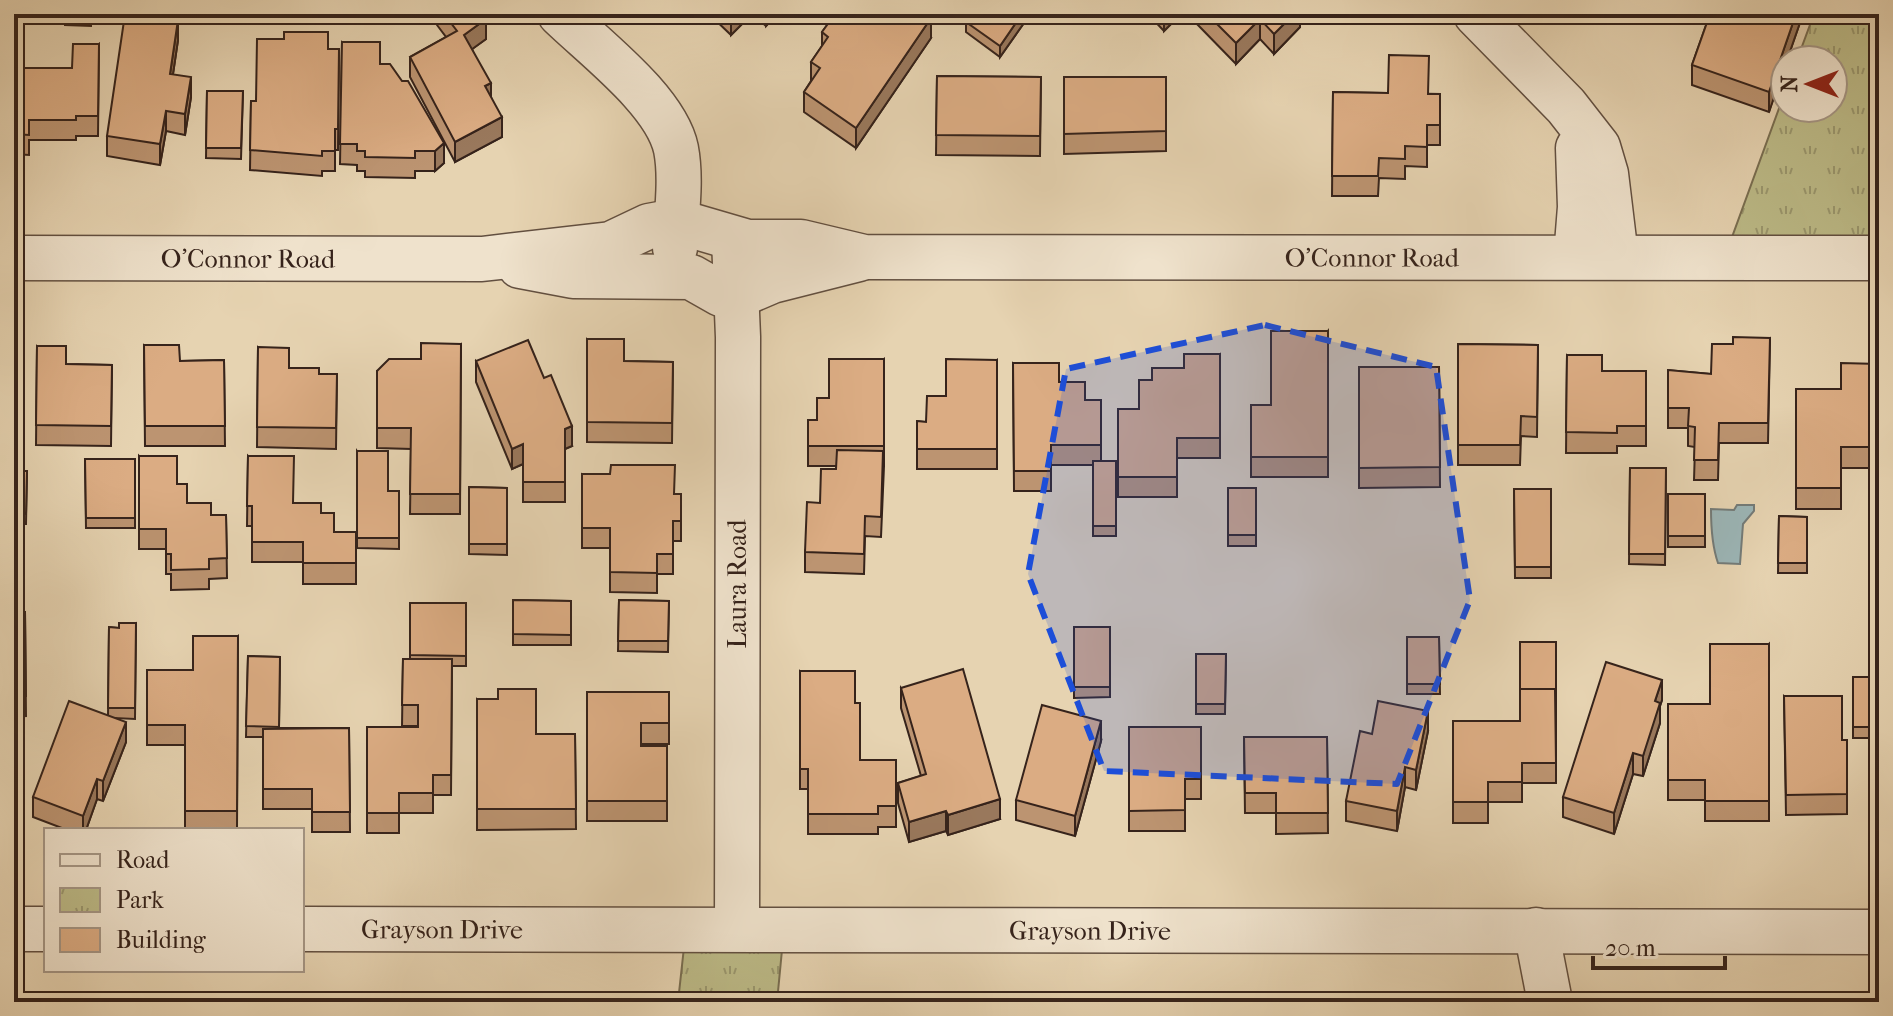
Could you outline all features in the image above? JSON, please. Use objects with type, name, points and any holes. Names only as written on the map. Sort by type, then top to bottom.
[{"type":"street","points":[[560,14],[662,117],[677,155],[673,275]]},
{"type":"street","points":[[1476,14],[1566,106],[1598,147],[1606,174],[1596,257]]},
{"type":"street","name":"O'Connor Road","points":[[14,258],[482,259],[611,244],[649,226],[676,221],[734,239],[801,242],[864,257],[1879,258]]},
{"type":"street","name":"Laura Road","points":[[734,239],[737,296],[737,929]]},
{"type":"street","name":"O'Connor Road","points":[[482,259],[573,276],[691,277],[721,294],[737,296],[772,281],[864,257]]},
{"type":"street","points":[[14,929],[44,929]]},
{"type":"street","name":"Grayson Drive","points":[[304,929],[1879,932]]},
{"type":"street","points":[[1536,930],[1550,1002]]},
{"type":"highlighted area","points":[[1265,325],[1436,367],[1470,600],[1397,784],[1104,771],[1028,574],[1066,369]]},
{"type":"green space","points":[[1814,14],[1879,14],[1879,258],[1724,259],[1773,124],[1849,124],[1849,44],[1803,44]]},
{"type":"green space","points":[[686,929],[784,929],[777,1002],[678,1002]]},
{"type":"water","points":[[1737,505],[1754,505],[1754,511],[1743,524],[1740,564],[1718,563],[1712,537],[1711,509],[1734,510]]},
{"type":"building","points":[[125,14],[178,20],[170,74],[191,77],[185,114],[166,111],[160,144],[107,136]]},
{"type":"building","points":[[444,14],[482,14],[486,19],[464,35],[491,83],[485,86],[502,117],[455,142],[410,57],[457,31]]},
{"type":"building","points":[[835,14],[850,14],[861,22],[867,14],[925,14],[931,18],[856,128],[804,92],[820,68],[811,62],[828,37],[822,32]]},
{"type":"building","points":[[971,14],[1022,14],[1000,46],[966,22]]},
{"type":"building","points":[[1207,14],[1294,14],[1274,34],[1260,19],[1236,43]]},
{"type":"building","points":[[1710,14],[1796,14],[1786,44],[1769,44],[1769,92],[1692,65]]},
{"type":"building","points":[[284,32],[328,32],[328,49],[339,49],[335,151],[322,151],[322,156],[250,150],[251,101],[256,101],[257,39],[284,39]]},
{"type":"building","points":[[342,42],[380,42],[380,64],[390,64],[402,81],[408,81],[444,143],[435,151],[415,151],[415,158],[365,157],[365,151],[357,151],[357,144],[340,144]]},
{"type":"building","points":[[73,44],[99,44],[98,116],[76,116],[76,120],[29,120],[29,135],[14,134],[14,68],[72,68]]},
{"type":"building","points":[[1389,55],[1429,56],[1428,94],[1440,94],[1440,125],[1427,125],[1427,147],[1405,146],[1405,159],[1379,158],[1378,176],[1332,176],[1333,92],[1388,93]]},
{"type":"building","points":[[937,76],[1041,77],[1040,136],[936,135]]},
{"type":"building","points":[[1064,77],[1166,77],[1166,131],[1064,134]]},
{"type":"building","points":[[207,91],[243,91],[241,148],[206,148]]},
{"type":"building","points":[[1271,331],[1328,331],[1328,457],[1251,457],[1251,405],[1271,405]]},
{"type":"building","points":[[1733,337],[1770,338],[1768,423],[1719,423],[1718,460],[1694,460],[1695,427],[1688,426],[1689,408],[1668,408],[1668,370],[1711,374],[1712,344],[1733,344]]},
{"type":"building","points":[[587,339],[624,339],[624,361],[673,362],[672,423],[587,422]]},
{"type":"building","points":[[528,340],[544,378],[551,375],[572,426],[565,429],[565,482],[523,482],[523,444],[512,449],[476,361]]},
{"type":"building","points":[[421,343],[461,344],[460,494],[410,494],[411,428],[377,428],[377,371],[389,359],[421,359]]},
{"type":"building","points":[[1458,344],[1538,345],[1537,417],[1521,416],[1520,445],[1458,445]]},
{"type":"building","points":[[144,345],[179,345],[180,361],[224,360],[225,426],[145,426]]},
{"type":"building","points":[[37,346],[66,346],[66,364],[112,365],[111,426],[36,425]]},
{"type":"building","points":[[258,347],[289,348],[289,368],[319,368],[319,374],[337,374],[336,428],[257,427]]},
{"type":"building","points":[[1184,354],[1220,354],[1220,438],[1177,438],[1177,477],[1118,477],[1118,409],[1139,409],[1139,380],[1152,380],[1152,368],[1184,368]]},
{"type":"building","points":[[1567,355],[1602,355],[1602,371],[1646,371],[1646,426],[1617,426],[1617,433],[1566,432]]},
{"type":"building","points":[[829,359],[884,359],[884,446],[808,446],[808,420],[817,420],[817,398],[829,398]]},
{"type":"building","points":[[946,359],[997,360],[997,449],[917,449],[917,421],[926,422],[927,396],[946,396]]},
{"type":"building","points":[[1013,363],[1059,363],[1059,382],[1085,382],[1085,400],[1101,400],[1101,445],[1051,445],[1051,471],[1014,471]]},
{"type":"building","points":[[1841,363],[1879,364],[1879,447],[1841,447],[1841,488],[1796,488],[1796,389],[1841,389]]},
{"type":"building","points":[[1359,367],[1439,367],[1440,467],[1359,468]]},
{"type":"building","points":[[837,450],[883,451],[881,517],[865,516],[864,554],[805,552],[807,502],[820,503],[821,469],[836,469]]},
{"type":"building","points":[[357,451],[388,451],[388,491],[399,491],[399,538],[357,538]]},
{"type":"building","points":[[139,456],[177,456],[177,484],[187,484],[187,503],[211,503],[211,515],[226,515],[227,558],[209,559],[209,569],[171,570],[171,554],[166,554],[166,529],[139,529]]},
{"type":"building","points":[[248,456],[294,456],[293,503],[321,503],[321,513],[334,513],[334,532],[356,532],[356,563],[303,563],[303,542],[252,542],[252,506],[247,506]]},
{"type":"building","points":[[85,459],[135,459],[135,518],[86,518]]},
{"type":"building","points":[[1093,461],[1116,461],[1116,526],[1093,526]]},
{"type":"building","points":[[611,465],[675,465],[674,494],[681,494],[681,521],[673,521],[673,554],[657,554],[657,573],[610,572],[610,528],[582,528],[582,474],[610,474]]},
{"type":"building","points":[[1630,468],[1666,468],[1665,554],[1629,554]]},
{"type":"building","points":[[14,471],[27,471],[26,514],[14,513]]},
{"type":"building","points":[[469,487],[507,488],[507,544],[469,544]]},
{"type":"building","points":[[1228,488],[1256,488],[1256,535],[1228,535]]},
{"type":"building","points":[[1514,489],[1551,489],[1551,567],[1515,567]]},
{"type":"building","points":[[1668,494],[1705,494],[1705,536],[1668,536]]},
{"type":"building","points":[[1779,516],[1807,517],[1807,563],[1778,563]]},
{"type":"building","points":[[513,600],[571,601],[571,635],[513,634]]},
{"type":"building","points":[[619,600],[669,601],[668,641],[618,641]]},
{"type":"building","points":[[410,603],[466,603],[466,656],[410,655]]},
{"type":"building","points":[[14,612],[25,612],[26,696],[14,696]]},
{"type":"building","points":[[119,623],[136,623],[135,708],[108,708],[109,627],[119,628]]},
{"type":"building","points":[[1074,627],[1110,627],[1110,687],[1074,687]]},
{"type":"building","points":[[193,636],[238,636],[237,811],[185,811],[185,725],[147,725],[147,670],[193,670]]},
{"type":"building","points":[[1407,637],[1439,637],[1440,684],[1407,684]]},
{"type":"building","points":[[1520,642],[1556,642],[1556,693],[1555,689],[1520,689]]},
{"type":"building","points":[[1710,644],[1769,644],[1769,801],[1705,801],[1705,780],[1668,780],[1668,704],[1710,704]]},
{"type":"building","points":[[1196,654],[1226,654],[1225,704],[1196,704]]},
{"type":"building","points":[[248,656],[280,657],[279,727],[246,726]]},
{"type":"building","points":[[403,659],[452,659],[451,775],[433,775],[433,793],[399,793],[399,813],[367,813],[367,727],[418,727],[418,705],[402,705]]},
{"type":"building","points":[[1606,662],[1662,680],[1655,701],[1660,703],[1643,756],[1633,753],[1614,813],[1563,797]]},
{"type":"building","points":[[963,669],[1000,799],[948,815],[946,811],[909,822],[898,783],[926,774],[901,688]]},
{"type":"building","points":[[800,671],[855,671],[855,703],[860,703],[860,760],[896,760],[896,806],[878,806],[878,814],[808,814],[808,769],[800,769]]},
{"type":"building","points":[[1853,677],[1879,677],[1879,727],[1853,727]]},
{"type":"building","points":[[498,689],[536,689],[536,734],[575,734],[576,809],[477,809],[477,699],[498,699]]},
{"type":"building","points":[[1520,689],[1555,689],[1556,763],[1522,763],[1522,782],[1488,782],[1488,802],[1453,802],[1453,721],[1520,721]]},
{"type":"building","points":[[587,692],[669,692],[669,723],[641,723],[641,746],[667,746],[667,801],[587,801]]},
{"type":"building","points":[[1784,696],[1842,696],[1842,740],[1847,740],[1847,794],[1786,795]]},
{"type":"building","points":[[69,701],[126,722],[103,781],[97,779],[83,816],[33,797]]},
{"type":"building","points":[[1378,701],[1428,711],[1416,770],[1405,767],[1397,811],[1346,801],[1360,731],[1372,734]]},
{"type":"building","points":[[1042,705],[1101,721],[1075,816],[1016,800]]},
{"type":"building","points":[[14,724],[18,725],[18,804],[14,804]]},
{"type":"building","points":[[1129,727],[1201,727],[1201,779],[1185,779],[1185,810],[1129,811]]},
{"type":"building","points":[[349,728],[350,812],[312,812],[312,789],[263,789],[263,729]]},
{"type":"building","points":[[1244,737],[1327,737],[1328,813],[1276,813],[1276,793],[1245,793]]},
{"type":"building","points":[[903,994],[942,994],[942,1002],[903,1002]]}]
